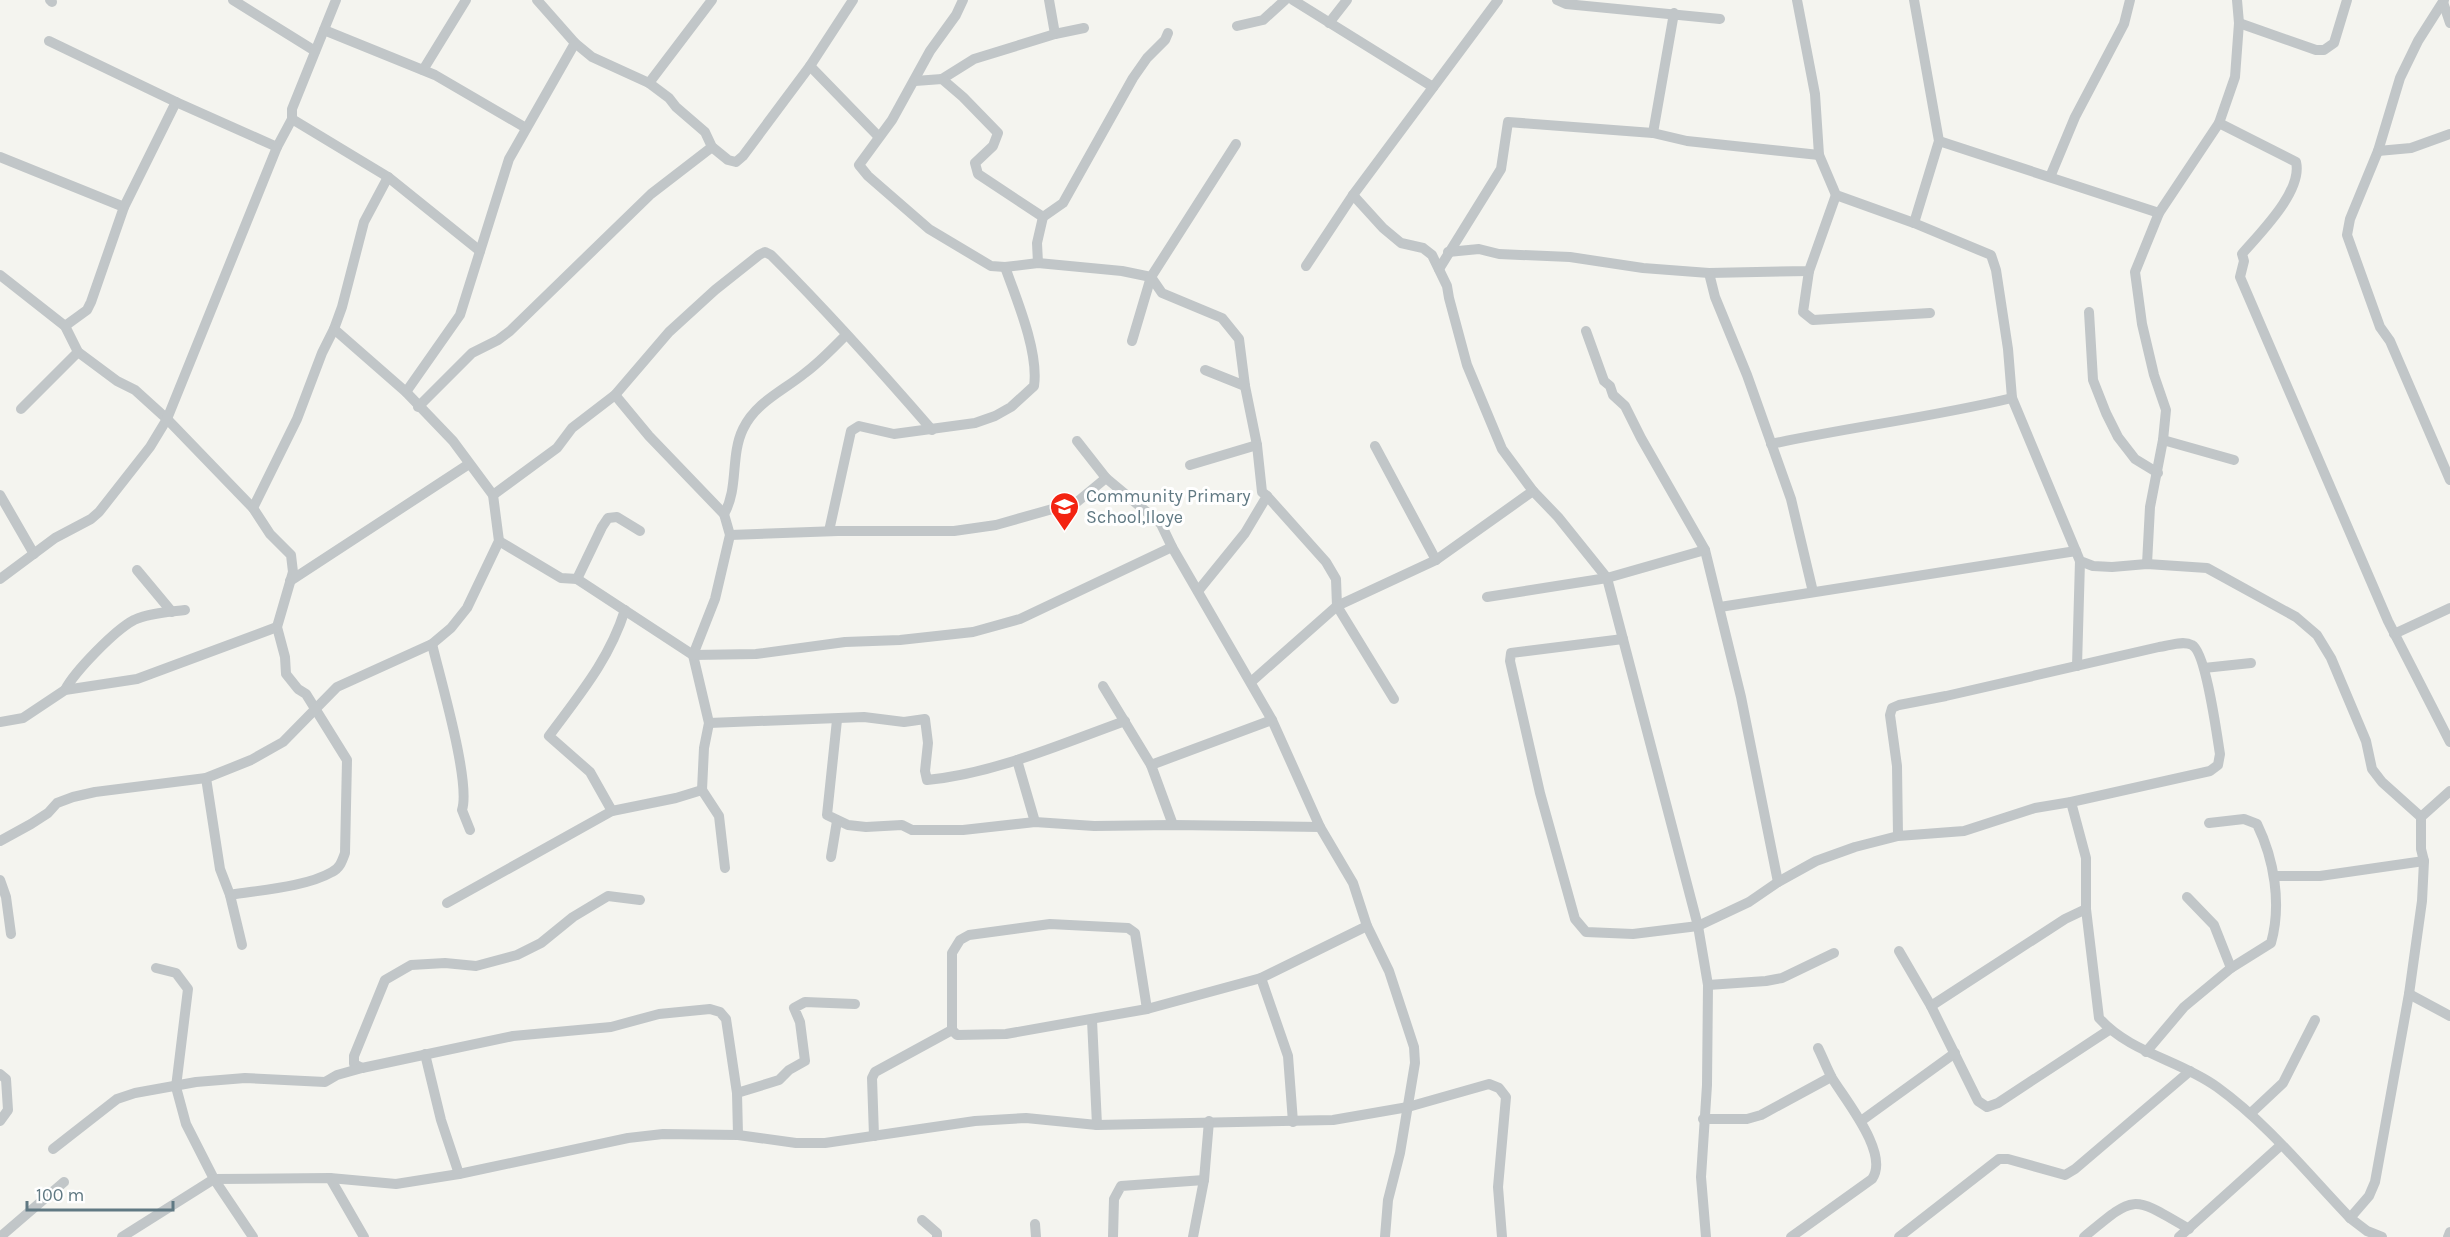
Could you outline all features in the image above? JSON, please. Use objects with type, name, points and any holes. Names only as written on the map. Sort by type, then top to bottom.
[{"type":"street","points":[[233,0],[315,51]]},
{"type":"street","points":[[0,579],[55,538],[91,519],[99,512],[150,447],[167,418],[278,147],[292,119],[292,109],[336,0]]},
{"type":"street","points":[[423,70],[466,0]]},
{"type":"street","points":[[537,0],[575,44],[601,63],[649,83],[669,98],[705,132],[712,147],[728,160],[736,162],[743,156],[810,66],[853,0]]},
{"type":"street","points":[[649,83],[712,0]]},
{"type":"street","points":[[963,0],[956,15],[930,51],[892,120],[878,136],[860,165],[868,176],[929,229],[991,266],[1005,267],[1038,262],[1122,271],[1151,277],[1162,293],[1222,318],[1239,339],[1245,386],[1257,445],[1262,492],[1326,562],[1336,579],[1337,606],[1394,699]]},
{"type":"street","points":[[1048,0],[1055,34]]},
{"type":"street","points":[[1237,26],[1263,20],[1285,0]]},
{"type":"street","points":[[1293,0],[1433,87]]},
{"type":"street","points":[[1329,23],[1347,0]]},
{"type":"street","points":[[1306,266],[1353,195],[1498,0]]},
{"type":"street","points":[[1557,0],[1566,4],[1633,12],[1674,13],[1720,19]]},
{"type":"street","points":[[1797,0],[1815,94],[1819,155],[1836,195],[1809,271],[1803,312],[1813,320],[1930,313]]},
{"type":"street","points":[[1914,0],[1939,141],[1914,223]]},
{"type":"street","points":[[2050,177],[2075,117],[2124,24],[2130,0]]},
{"type":"street","points":[[2147,564],[2150,507],[2158,474],[2166,410],[2154,375],[2142,324],[2135,272],[2159,213],[2218,123],[2235,77],[2239,23],[2237,0]]},
{"type":"street","points":[[2239,23],[2316,50],[2324,50],[2334,43],[2347,0]]},
{"type":"street","points":[[2444,1],[2450,23]]},
{"type":"street","points":[[2444,1],[2418,41],[2400,78],[2378,152],[2350,219],[2347,234],[2380,327],[2390,341],[2450,480]]},
{"type":"street","points":[[1653,133],[1674,13]]},
{"type":"street","points":[[915,81],[942,79],[974,59],[1055,34],[1084,28]]},
{"type":"street","points":[[324,30],[423,70],[526,128]]},
{"type":"street","points":[[1038,262],[1036,243],[1043,217],[1063,203],[1133,78],[1147,58],[1165,40],[1167,33]]},
{"type":"street","points":[[49,41],[176,102],[278,147]]},
{"type":"street","points":[[406,392],[460,315],[506,169],[526,128],[575,44]]},
{"type":"street","points":[[810,66],[878,136]]},
{"type":"street","points":[[942,79],[963,97],[998,134],[993,146],[975,164],[978,174],[1043,217]]},
{"type":"street","points":[[65,326],[87,310],[91,302],[124,207],[176,102]]},
{"type":"street","points":[[292,119],[388,177],[480,251]]},
{"type":"street","points":[[1439,269],[1501,169],[1508,122],[1653,133],[1686,141],[1819,155]]},
{"type":"street","points":[[2218,123],[2296,162],[2296,181],[2280,208],[2242,254],[2244,261],[2240,278],[2394,634],[2450,741]]},
{"type":"street","points":[[2378,152],[2411,148],[2450,134]]},
{"type":"street","points":[[1939,141],[2159,213]]},
{"type":"street","points":[[1132,341],[1151,277],[1236,144]]},
{"type":"street","points":[[418,406],[472,353],[510,331],[651,194],[712,147]]},
{"type":"street","points":[[0,157],[124,207]]},
{"type":"street","points":[[253,508],[297,419],[322,353],[334,329],[364,222],[388,177]]},
{"type":"street","points":[[1353,195],[1383,228],[1401,243],[1424,248],[1432,255],[1448,286],[1449,298],[1467,365],[1502,449],[1533,491],[1558,517],[1607,579],[1698,926],[1708,984],[1708,1051],[1701,1177],[1706,1237]]},
{"type":"street","points":[[1836,195],[1914,223],[1991,255],[1996,270],[2008,349],[2012,398],[2078,556],[2077,666]]},
{"type":"street","points":[[1448,252],[1479,249],[1499,254],[1570,257],[1643,268],[1709,273],[1809,271]]},
{"type":"street","points":[[493,495],[549,456],[577,423],[615,394],[680,321],[741,269],[765,252],[771,255],[815,298],[932,430]]},
{"type":"street","points":[[829,531],[851,431],[854,427],[859,426],[894,434],[975,423],[996,416],[1028,394],[1034,386],[1036,373],[1022,315],[1005,267]]},
{"type":"street","points":[[1709,273],[1715,297],[1747,375],[1791,499],[1813,592]]},
{"type":"street","points":[[2,280],[65,326],[78,352],[117,381],[135,390],[167,418],[253,508],[270,534],[291,555],[293,572],[277,627],[285,657],[286,674],[298,689],[306,694],[347,760],[345,853],[342,862],[332,873],[308,881],[230,895]]},
{"type":"street","points":[[2089,312],[2093,380],[2106,413],[2118,437],[2135,459],[2158,474]]},
{"type":"street","points":[[0,841],[39,819],[57,803],[72,797],[206,778],[251,760],[283,742],[326,696],[346,681],[432,644],[451,628],[467,608],[499,541],[493,495],[453,441],[406,392],[334,329]]},
{"type":"street","points":[[1586,331],[1604,381],[1610,387],[1613,395],[1625,406],[1705,550],[1741,697],[1778,882]]},
{"type":"street","points":[[724,514],[733,496],[738,442],[744,426],[773,394],[810,370],[846,335]]},
{"type":"street","points":[[21,409],[78,352]]},
{"type":"street","points":[[1205,370],[1245,386]]},
{"type":"street","points":[[615,394],[649,436],[724,514],[730,535],[715,599],[693,655],[709,723],[704,748],[702,790],[719,816],[725,868]]},
{"type":"street","points":[[1771,444],[1839,430],[1973,408],[2012,398]]},
{"type":"street","points":[[2163,440],[2234,460]]},
{"type":"street","points":[[1077,441],[1106,478],[1161,524],[1272,720],[1320,827],[1353,883],[1367,926],[1389,971],[1414,1047],[1415,1063],[1400,1153],[1388,1200],[1385,1237]]},
{"type":"street","points":[[1190,465],[1257,445]]},
{"type":"street","points":[[1375,446],[1436,560]]},
{"type":"street","points":[[290,581],[469,464]]},
{"type":"street","points":[[730,535],[829,531],[954,531],[996,525],[1077,501],[1106,478]]},
{"type":"street","points":[[1251,682],[1337,606],[1436,560],[1533,491]]},
{"type":"street","points":[[0,495],[34,554]]},
{"type":"street","points":[[1198,591],[1245,533],[1267,496]]},
{"type":"street","points":[[577,579],[608,518],[617,517],[640,531]]},
{"type":"street","points":[[499,541],[561,578],[577,579],[693,655],[756,654],[844,642],[900,640],[973,632],[1020,619],[1172,547]]},
{"type":"street","points":[[1487,597],[1607,579],[1705,550]]},
{"type":"street","points":[[1720,607],[2078,556],[2093,566],[2147,564],[2207,568],[2296,617],[2317,635],[2331,658],[2366,741],[2372,769],[2382,782],[2421,817],[2421,849],[2424,861],[2422,901],[2409,994],[2375,1182],[2369,1196],[2350,1218]]},
{"type":"street","points":[[137,570],[172,612]]},
{"type":"street","points":[[2394,634],[2450,608]]},
{"type":"street","points":[[65,690],[74,675],[127,626],[142,618],[185,610]]},
{"type":"street","points":[[612,811],[590,772],[549,736],[587,685],[612,646],[625,610]]},
{"type":"street","points":[[0,722],[23,718],[65,690],[137,679],[277,627]]},
{"type":"street","points":[[1623,639],[1511,653],[1510,661],[1540,793],[1575,919],[1586,932],[1633,934],[1698,926],[1749,902],[1778,882],[1816,861],[1855,847],[1898,837],[1964,831],[2035,808],[2210,771],[2218,765],[2220,754],[2204,668],[2198,650],[2192,645],[2182,643],[1892,708],[1890,715],[1897,766],[1898,837]]},
{"type":"street","points":[[432,644],[457,750],[465,800],[462,810],[470,830]]},
{"type":"street","points":[[2204,668],[2251,663]]},
{"type":"street","points":[[1103,686],[1151,765],[1173,825]]},
{"type":"street","points":[[709,723],[837,720],[864,717],[904,722],[925,719],[928,743],[925,771],[927,780],[942,779],[1017,760],[1125,721]]},
{"type":"street","points":[[837,720],[827,815],[837,821],[866,827],[902,825],[912,830],[963,830],[1035,822],[1094,826],[1320,827]]},
{"type":"street","points":[[1151,765],[1272,720]]},
{"type":"street","points":[[1017,760],[1035,822]]},
{"type":"street","points":[[206,778],[220,869],[230,895],[242,945]]},
{"type":"street","points":[[447,903],[612,811],[676,798],[702,790]]},
{"type":"street","points":[[2421,817],[2450,792]]},
{"type":"street","points":[[2071,802],[2086,858],[2086,909],[2099,1018],[2109,1029],[2146,1052],[2190,1071],[2214,1085],[2251,1113],[2364,1234],[2382,1237]]},
{"type":"street","points":[[2146,1052],[2184,1007],[2231,968],[2271,943],[2275,930],[2275,876],[2266,843],[2257,824],[2244,819],[2209,823]]},
{"type":"street","points":[[831,857],[837,821]]},
{"type":"street","points":[[2275,876],[2320,876],[2424,861]]},
{"type":"street","points":[[0,880],[6,897],[10,934]]},
{"type":"street","points":[[355,1068],[354,1056],[385,980],[411,965],[444,963],[476,966],[517,955],[541,943],[573,917],[608,896],[640,900]]},
{"type":"street","points":[[2187,897],[2214,925],[2231,968]]},
{"type":"street","points":[[1931,1006],[2065,919],[2086,909]]},
{"type":"street","points":[[1148,1009],[1135,933],[1128,928],[1050,924],[969,935],[960,940],[952,953],[952,1030],[957,1035],[1006,1034],[1148,1009],[1261,978],[1367,926]]},
{"type":"street","points":[[1899,951],[1931,1006],[1978,1101],[1987,1107],[1998,1103],[2109,1029]]},
{"type":"street","points":[[1708,984],[1782,978],[1834,953]]},
{"type":"street","points":[[156,968],[177,973],[188,989],[176,1087],[186,1124],[214,1179],[253,1237]]},
{"type":"street","points":[[1261,978],[1288,1056],[1293,1122]]},
{"type":"street","points":[[2409,994],[2450,1016]]},
{"type":"street","points":[[737,1093],[779,1080],[789,1070],[805,1061],[800,1022],[794,1008],[805,1002],[855,1004]]},
{"type":"street","points":[[53,1149],[117,1099],[135,1093],[196,1082],[245,1078],[326,1082],[355,1068],[513,1036],[611,1027],[659,1014],[710,1009],[720,1012],[726,1019],[737,1093],[738,1135]]},
{"type":"street","points":[[1092,1020],[1097,1125]]},
{"type":"street","points":[[2251,1113],[2283,1083],[2315,1020]]},
{"type":"street","points":[[874,1136],[872,1078],[875,1072],[952,1030]]},
{"type":"street","points":[[1791,1237],[1872,1179],[1877,1173],[1877,1164],[1861,1121],[1832,1077],[1818,1048]]},
{"type":"street","points":[[1861,1121],[1955,1053]]},
{"type":"street","points":[[425,1054],[441,1120],[459,1174]]},
{"type":"street","points":[[1899,1237],[1999,1159],[2008,1159],[2065,1174],[2075,1169],[2190,1071]]},
{"type":"street","points":[[0,1074],[6,1079],[8,1110],[0,1121]]},
{"type":"street","points":[[1703,1119],[1747,1119],[1761,1115],[1832,1077]]},
{"type":"street","points":[[122,1237],[214,1179],[330,1178],[396,1184],[459,1174],[628,1138],[663,1134],[738,1135],[796,1143],[825,1143],[975,1121],[1026,1118],[1097,1125],[1333,1120],[1408,1107],[1489,1084],[1499,1088],[1506,1098],[1498,1187],[1502,1237]]},
{"type":"street","points":[[1193,1237],[1204,1180],[1209,1121]]},
{"type":"street","points":[[2179,1237],[2280,1146]]},
{"type":"street","points":[[330,1178],[364,1237]]},
{"type":"street","points":[[1113,1237],[1114,1199],[1121,1186],[1204,1180]]},
{"type":"street","points":[[0,1237],[64,1182]]},
{"type":"street","points":[[2084,1237],[2122,1206],[2136,1203],[2147,1204],[2189,1228]]},
{"type":"street","points":[[922,1220],[937,1233],[937,1237]]},
{"type":"street","points":[[1035,1224],[1036,1237]]},
{"type":"street","points":[[2448,1237],[2450,1232]]},
{"type":"place","name":"Community Primary School,Iloye","points":[[1065,532]]}]
